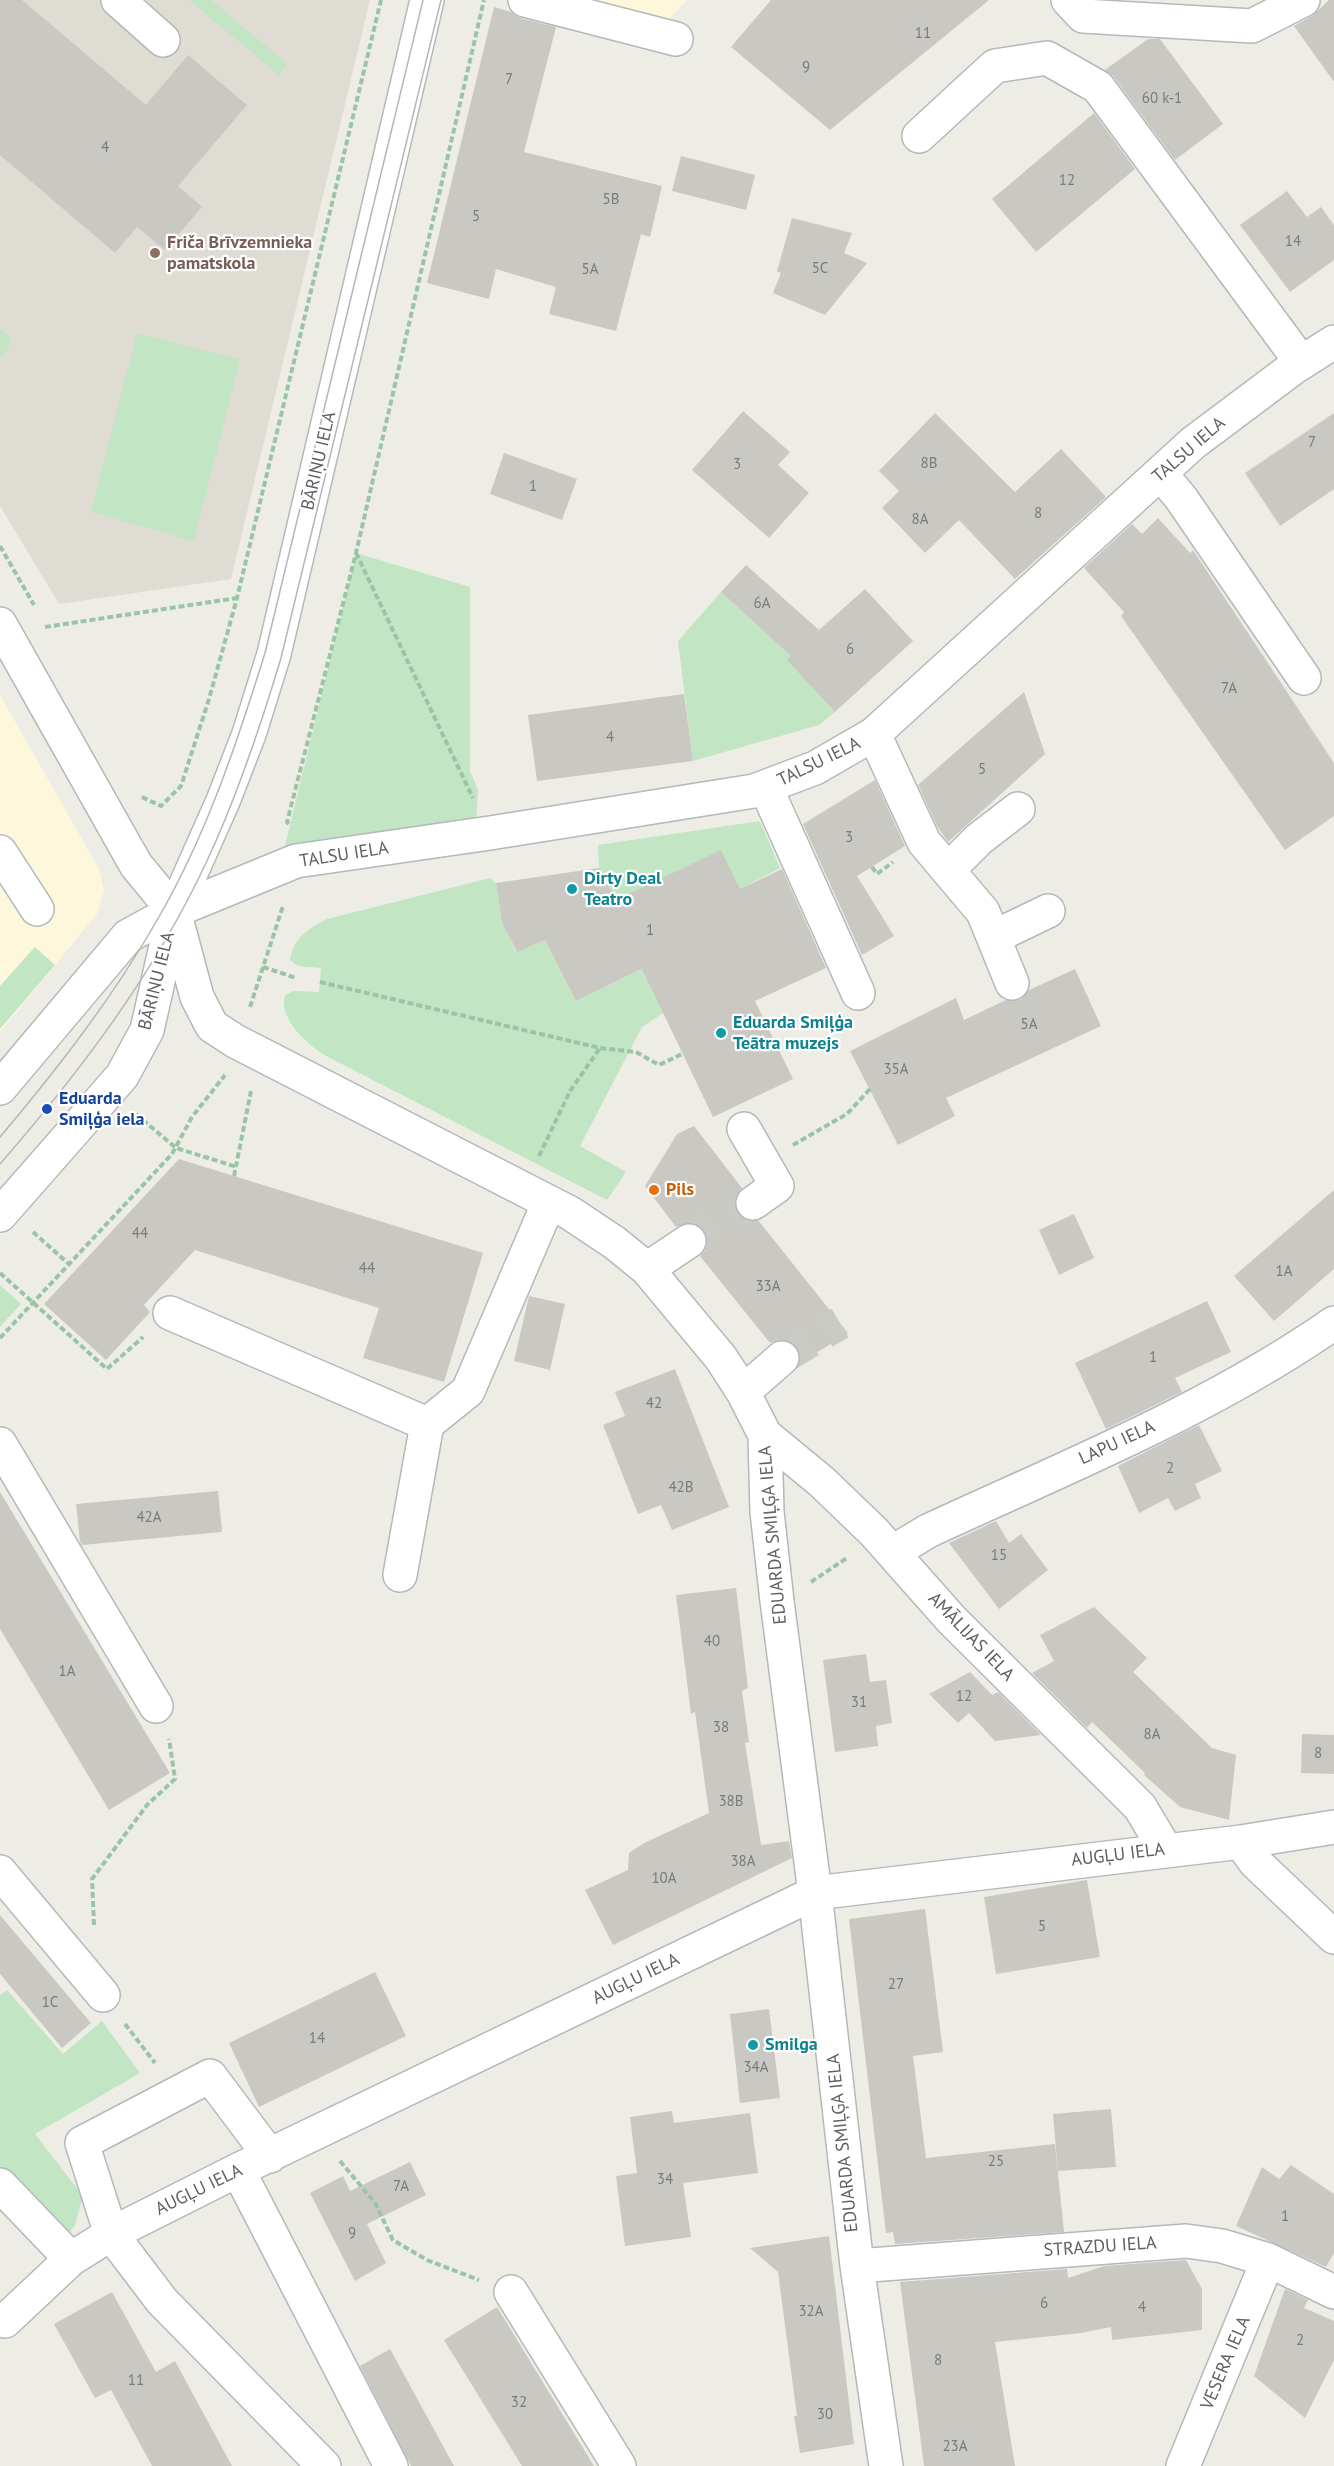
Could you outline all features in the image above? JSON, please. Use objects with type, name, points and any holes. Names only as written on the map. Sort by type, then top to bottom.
[{"type":"street","points":[[118,0],[163,40]]},
{"type":"street","name":"BĀRIŅU IELA","points":[[14,1222],[122,1077],[147,1030],[174,911],[242,753],[274,654],[427,0]]},
{"type":"street","points":[[525,0],[676,39]]},
{"type":"street","points":[[1068,0],[1083,16],[1252,26],[1303,0]]},
{"type":"street","points":[[920,136],[995,66],[1047,58],[1098,87],[1301,362]]},
{"type":"street","name":"TALSU IELA","points":[[174,911],[296,861],[754,791],[815,768],[874,734],[1193,443],[1245,402],[1301,362],[1334,342]]},
{"type":"street","points":[[1160,473],[1181,498],[1304,678]]},
{"type":"street","name":"EDUARDA SMIĻĢA IELA","points":[[3,629],[12,670],[136,866],[174,911],[197,997],[212,1026],[235,1041],[570,1213],[615,1243],[647,1269],[721,1358],[743,1392],[765,1435],[767,1512],[777,1601],[815,1893],[857,2266],[886,2466]]},
{"type":"street","points":[[874,734],[924,842],[983,912],[1012,983]]},
{"type":"street","points":[[766,788],[858,993]]},
{"type":"street","points":[[948,870],[979,839],[1018,809]]},
{"type":"street","points":[[0,852],[37,909]]},
{"type":"street","points":[[994,937],[1048,910]]},
{"type":"street","name":"BĀRIŅU IELA","points":[[0,1088],[128,936],[174,911]]},
{"type":"street","points":[[744,1129],[777,1186],[753,1203]]},
{"type":"street","points":[[400,1575],[427,1424],[468,1391],[549,1202]]},
{"type":"street","points":[[647,1269],[689,1241]]},
{"type":"street","points":[[170,1313],[427,1424]]},
{"type":"street","name":"LAPU IELA","points":[[893,1552],[928,1531],[1196,1407],[1265,1370],[1334,1323]]},
{"type":"street","points":[[743,1392],[782,1358]]},
{"type":"street","name":"AMĀLIJAS IELA","points":[[765,1435],[822,1482],[893,1552],[951,1619],[1140,1807],[1165,1849]]},
{"type":"street","points":[[0,1444],[156,1706]]},
{"type":"street","name":"AUGĻU IELA","points":[[5,2321],[71,2259],[111,2234],[238,2170],[815,1893],[1165,1849],[1241,1842],[1334,1827]]},
{"type":"street","points":[[1241,1842],[1255,1862],[1334,1936]]},
{"type":"street","points":[[0,1872],[103,1995]]},
{"type":"street","points":[[270,2156],[210,2076],[82,2143],[111,2234],[162,2301],[324,2466]]},
{"type":"street","points":[[238,2170],[391,2466]]},
{"type":"street","points":[[0,2185],[71,2259]]},
{"type":"street","name":"STRAZDU IELA","points":[[857,2266],[1186,2241],[1222,2246],[1268,2260],[1334,2292]]},
{"type":"street","name":"VESERA IELA","points":[[1183,2466],[1268,2260]]},
{"type":"street","points":[[511,2292],[619,2466]]},
{"type":"path","points":[[161,806],[181,786],[209,699],[237,598],[381,0]]},
{"type":"path","points":[[0,1338],[34,1304],[176,1148],[192,1117],[227,1073],[235,1041],[247,1016],[296,861],[300,834],[287,822],[356,553],[484,0]]},
{"type":"path","points":[[356,553],[490,833]]},
{"type":"path","points":[[3,629],[237,598]]},
{"type":"path","points":[[263,967],[296,978]]},
{"type":"path","points":[[320,982],[600,1048],[636,1052],[659,1065],[682,1054]]},
{"type":"path","points":[[544,1148],[570,1091],[600,1048]]},
{"type":"path","points":[[234,1176],[253,1083]]},
{"type":"path","points":[[763,1162],[847,1114],[870,1089]]},
{"type":"path","points":[[131,1110],[176,1148],[237,1167]]},
{"type":"path","points":[[14,1222],[70,1265]]},
{"type":"path","points":[[0,1273],[107,1369],[170,1313]]},
{"type":"path","points":[[777,1601],[805,1589],[812,1580],[828,1568],[862,1548],[893,1552]]},
{"type":"path","points":[[94,1926],[92,1879],[147,1805],[175,1779],[172,1747],[156,1706]]},
{"type":"path","points":[[103,1995],[177,2092]]},
{"type":"path","points":[[310,2136],[354,2176],[375,2203],[393,2240],[427,2260],[511,2292]]},
{"type":"shaded area","name":"Friča Brīvzemnieka pamatskola","points":[[0,0],[370,0],[231,579],[59,604],[0,506]]},
{"type":"shaded area","points":[[585,0],[687,0],[668,20]]},
{"type":"shaded area","points":[[0,695],[99,869],[104,890],[97,914],[0,1032]]},
{"type":"green space","points":[[189,0],[211,0],[287,64],[279,75]]},
{"type":"green space","points":[[0,329],[11,339],[10,345],[0,358]]},
{"type":"green space","points":[[137,333],[240,360],[194,541],[91,512]]},
{"type":"green space","points":[[356,553],[470,587],[470,771],[478,790],[476,826],[283,854]]},
{"type":"green space","points":[[721,592],[777,643],[802,616],[819,630],[788,660],[835,712],[819,725],[693,761],[678,641]]},
{"type":"green space","points":[[760,821],[780,868],[740,889],[616,900],[599,868],[598,845]]},
{"type":"green space","points":[[490,878],[496,883],[501,916],[516,952],[545,940],[576,1001],[701,941],[721,985],[663,1013],[642,1027],[580,1146],[626,1172],[607,1200],[328,1057],[304,1039],[286,1014],[285,995],[294,991],[319,992],[321,968],[298,966],[290,960],[298,940],[314,926],[327,919]]},
{"type":"green space","points":[[35,947],[55,965],[0,1029],[0,986]]},
{"type":"green space","points":[[0,1285],[21,1304],[0,1327]]},
{"type":"green space","points":[[7,1990],[63,2054],[102,2021],[140,2073],[35,2134],[83,2196],[75,2225],[64,2240],[0,2174],[0,1995]]},
{"type":"building","points":[[0,0],[22,0],[146,105],[188,55],[247,105],[178,186],[202,207],[165,250],[137,227],[115,253],[0,155]]},
{"type":"building","points":[[771,0],[989,0],[830,130],[731,47]]},
{"type":"building","points":[[1329,0],[1334,0],[1334,82],[1294,26],[1312,16]]},
{"type":"building","points":[[494,7],[511,12],[520,18],[556,27],[524,152],[662,186],[650,237],[641,234],[616,331],[549,314],[556,287],[496,269],[489,299],[427,283]]},
{"type":"building","points":[[1148,39],[1160,39],[1223,124],[1175,160],[1113,76],[1105,70]]},
{"type":"building","points":[[1094,113],[1135,169],[1036,252],[992,199]]},
{"type":"building","points":[[681,156],[755,175],[746,210],[672,191]]},
{"type":"building","points":[[1287,191],[1307,217],[1321,207],[1334,225],[1334,260],[1290,292],[1240,225]]},
{"type":"building","points":[[792,218],[852,233],[844,253],[867,263],[825,315],[773,293],[781,273],[777,271]]},
{"type":"building","points":[[743,411],[790,452],[778,465],[809,493],[769,538],[692,470]]},
{"type":"building","points":[[935,413],[1015,492],[1061,449],[1106,497],[1015,579],[959,520],[925,553],[882,508],[899,491],[879,471]]},
{"type":"building","points":[[1334,413],[1334,489],[1280,526],[1245,473]]},
{"type":"building","points":[[504,453],[577,479],[562,520],[490,494]]},
{"type":"building","points":[[1158,518],[1190,553],[1193,550],[1334,763],[1334,816],[1285,850],[1121,616],[1124,612],[1084,568],[1132,524],[1142,534]]},
{"type":"building","points":[[746,565],[819,630],[865,589],[913,641],[835,712],[787,660],[791,656],[721,592]]},
{"type":"building","points":[[1024,692],[1045,754],[948,842],[937,826],[918,785]]},
{"type":"building","points":[[684,694],[693,761],[537,781],[528,715]]},
{"type":"building","points":[[875,780],[905,846],[857,876],[894,936],[862,955],[803,824]]},
{"type":"building","points":[[721,850],[740,889],[782,869],[826,968],[755,1001],[793,1079],[713,1117],[642,969],[576,1001],[545,940],[517,952],[502,922],[496,883],[599,868],[616,900]]},
{"type":"building","points":[[1075,969],[1101,1026],[946,1098],[955,1116],[898,1145],[850,1051],[956,998],[964,1020],[1006,1000],[1020,1000],[1029,990]]},
{"type":"building","points":[[694,1126],[742,1188],[736,1195],[734,1204],[738,1214],[746,1220],[758,1220],[848,1333],[800,1363],[800,1354],[796,1345],[788,1340],[770,1343],[700,1256],[706,1249],[708,1240],[704,1230],[697,1224],[688,1222],[676,1227],[645,1186],[677,1134]]},
{"type":"building","points":[[179,1159],[483,1253],[444,1382],[363,1358],[379,1308],[195,1250],[144,1305],[150,1312],[106,1360],[44,1304]]},
{"type":"building","points":[[1334,1190],[1334,1269],[1274,1321],[1234,1276]]},
{"type":"building","points":[[1074,1214],[1094,1258],[1059,1275],[1039,1230]]},
{"type":"building","points":[[529,1296],[565,1304],[550,1370],[514,1361]]},
{"type":"building","points":[[1207,1301],[1231,1352],[1175,1378],[1182,1392],[1106,1429],[1075,1363]]},
{"type":"building","points":[[675,1369],[729,1507],[672,1530],[661,1505],[638,1514],[603,1425],[625,1416],[615,1392]]},
{"type":"building","points":[[1199,1425],[1222,1471],[1195,1484],[1201,1498],[1175,1511],[1168,1498],[1139,1513],[1118,1466]]},
{"type":"building","points":[[218,1491],[222,1532],[82,1545],[80,1542],[76,1504]]},
{"type":"building","points":[[0,1492],[170,1773],[109,1810],[0,1629]]},
{"type":"building","points":[[996,1521],[1009,1543],[1021,1534],[1048,1570],[999,1609],[949,1543]]},
{"type":"building","points":[[736,1588],[748,1688],[742,1691],[749,1742],[745,1743],[761,1845],[789,1841],[792,1858],[613,1945],[585,1890],[628,1870],[629,1853],[644,1843],[709,1813],[695,1712],[691,1714],[676,1595]]},
{"type":"building","points":[[1094,1607],[1147,1658],[1133,1672],[1212,1748],[1236,1755],[1229,1820],[1180,1807],[1144,1775],[1145,1773],[1092,1722],[1087,1728],[1032,1673],[1054,1661],[1040,1635]]},
{"type":"building","points":[[866,1654],[870,1682],[886,1680],[892,1723],[876,1726],[878,1746],[835,1752],[823,1660]]},
{"type":"building","points":[[970,1672],[992,1695],[998,1692],[1041,1735],[995,1741],[969,1713],[958,1723],[929,1694]]},
{"type":"building","points":[[1302,1734],[1334,1735],[1334,1774],[1301,1773]]},
{"type":"building","points":[[1087,1880],[1100,1957],[996,1974],[984,1897]]},
{"type":"building","points":[[925,1909],[943,2052],[913,2056],[926,2158],[1055,2144],[1064,2232],[895,2244],[893,2232],[886,2233],[849,1919]]},
{"type":"building","points":[[0,1915],[91,2023],[62,2048],[0,1974]]},
{"type":"building","points":[[375,1972],[406,2036],[259,2107],[229,2043]]},
{"type":"building","points":[[769,2009],[780,2098],[740,2103],[730,2014]]},
{"type":"building","points":[[1111,2109],[1116,2167],[1058,2171],[1053,2114]]},
{"type":"building","points":[[672,2111],[674,2123],[750,2113],[758,2173],[683,2183],[691,2237],[625,2246],[616,2176],[637,2173],[630,2117]]},
{"type":"building","points":[[410,2162],[426,2195],[367,2224],[386,2263],[355,2281],[310,2193],[343,2176],[350,2191]]},
{"type":"building","points":[[1291,2165],[1334,2194],[1334,2253],[1326,2267],[1236,2226],[1262,2167],[1279,2179]]},
{"type":"building","points":[[829,2236],[854,2444],[800,2453],[778,2272],[750,2248]]},
{"type":"building","points":[[1186,2260],[1202,2289],[1202,2330],[1112,2340],[1111,2327],[1081,2333],[995,2342],[1015,2466],[924,2466],[900,2282],[1067,2269],[1068,2278],[1104,2266]]},
{"type":"building","points":[[1285,2289],[1308,2300],[1304,2308],[1334,2321],[1334,2360],[1305,2418],[1254,2376]]},
{"type":"building","points":[[112,2292],[156,2372],[175,2361],[232,2466],[152,2466],[111,2390],[95,2398],[54,2324]]},
{"type":"building","points":[[497,2307],[594,2466],[522,2466],[444,2340]]},
{"type":"building","points":[[390,2349],[454,2466],[411,2466],[360,2366]]},
{"type":"tunnel","points":[[689,1241],[717,1219],[753,1203]]},
{"type":"tunnel","points":[[782,1358],[840,1323]]},
{"type":"tram line","points":[[0,1137],[85,1030],[143,945],[177,884],[220,787],[265,653],[423,0]]},
{"type":"tram line","points":[[0,1164],[87,1058],[139,983],[186,904],[238,788],[281,658],[441,0]]},
{"type":"place","name":"Friča Brīvzemnieka pamatskola","points":[[155,253]]},
{"type":"place","name":"Dirty Deal Teatro","points":[[572,889]]},
{"type":"place","name":"Eduarda Smiļģa Teātra muzejs","points":[[721,1033]]},
{"type":"place","name":"Eduarda Smiļģa iela","points":[[47,1109]]},
{"type":"place","name":"Pils","points":[[654,1190]]},
{"type":"place","name":"Smilga","points":[[753,2045]]}]
